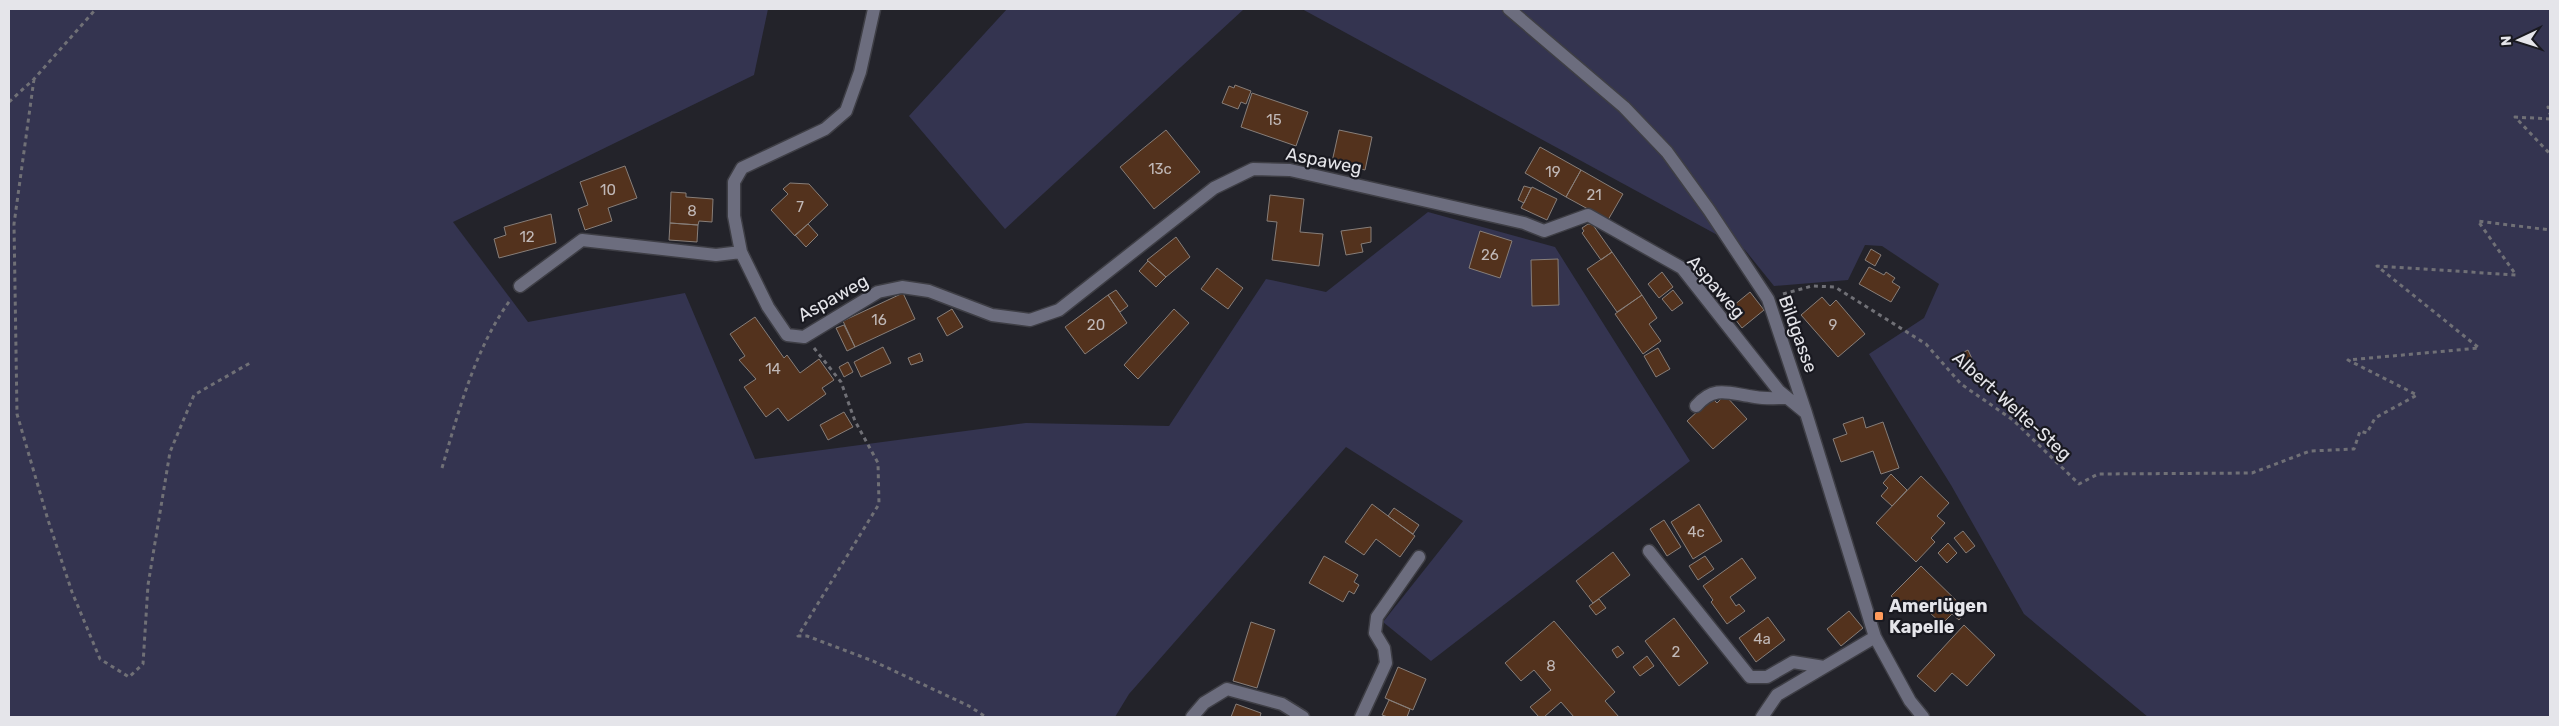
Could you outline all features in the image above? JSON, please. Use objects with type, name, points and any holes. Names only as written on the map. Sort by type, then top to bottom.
[{"type":"street","name":"Aspaweg","points":[[874,9],[860,72],[846,111],[824,129],[742,168],[734,182],[734,216],[741,252],[768,307],[787,335],[804,337],[878,292],[902,287],[929,291],[992,315],[1030,320],[1059,310],[1214,188],[1253,168],[1290,170],[1524,223],[1544,231],[1588,216],[1682,268],[1779,391],[1806,413]]},
{"type":"street","name":"Bildgasse","points":[[1509,9],[1624,106],[1667,152],[1709,210],[1768,299],[1806,413],[1875,636],[1910,701],[1923,717]]},
{"type":"street","points":[[520,286],[582,240],[716,254],[741,252]]},
{"type":"street","points":[[1696,406],[1705,395],[1730,391],[1758,398],[1787,398]]},
{"type":"street","points":[[1650,551],[1750,677],[1766,677],[1794,662],[1824,667]]},
{"type":"street","points":[[1361,717],[1386,663],[1384,648],[1375,633],[1377,617],[1419,557]]},
{"type":"street","points":[[1762,717],[1776,695],[1875,636]]},
{"type":"street","points":[[1192,717],[1204,703],[1227,689],[1282,704],[1303,717]]},
{"type":"path","points":[[9,102],[34,79],[96,9]]},
{"type":"path","points":[[34,79],[14,224],[17,414],[48,520],[75,600],[100,659],[129,677],[143,664],[148,585],[170,452],[194,395],[250,363]]},
{"type":"path","points":[[2550,108],[2548,107],[2550,114]]},
{"type":"path","points":[[2550,119],[2515,116],[2550,154]]},
{"type":"path","name":"Albert-Welte-Steg","points":[[1768,299],[1812,286],[1835,287],[1926,344],[1961,384],[2013,420],[2080,484],[2098,474],[2252,473],[2310,451],[2354,448],[2360,432],[2367,433],[2375,418],[2417,395],[2348,360],[2479,348],[2377,266],[2516,275],[2478,221],[2550,230]]},
{"type":"path","points":[[442,468],[466,386],[500,314],[520,286]]},
{"type":"path","points":[[804,337],[841,382],[855,421],[878,463],[879,504],[798,636],[807,636],[840,647],[969,706],[986,717]]},
{"type":"shaded area","points":[[9,9],[768,9],[754,75],[453,222],[528,322],[685,293],[755,459],[1026,423],[1169,426],[1266,279],[1326,292],[1428,212],[1555,247],[1690,461],[1431,661],[1383,622],[1463,521],[1346,447],[1129,694],[1115,717],[9,717]]},
{"type":"shaded area","points":[[1007,9],[1244,9],[1005,229],[909,116]]},
{"type":"shaded area","points":[[1302,9],[2550,9],[2550,717],[2148,717],[2024,614],[1951,485],[1869,354],[1924,318],[1939,284],[1882,246],[1865,245],[1848,280],[1774,286],[1745,250]]},
{"type":"building","points":[[1235,85],[1251,91],[1246,104],[1241,102],[1238,109],[1222,103],[1229,86],[1234,88]]},
{"type":"building","points":[[1252,93],[1308,112],[1296,146],[1241,127]]},
{"type":"building","points":[[1166,130],[1200,172],[1154,209],[1120,167]]},
{"type":"building","points":[[1339,130],[1372,137],[1365,170],[1332,162]]},
{"type":"building","points":[[1540,147],[1581,170],[1566,197],[1525,173]]},
{"type":"building","points":[[625,166],[637,198],[608,208],[612,221],[585,230],[578,209],[588,205],[580,182]]},
{"type":"building","points":[[1581,170],[1623,194],[1608,220],[1566,197]]},
{"type":"building","points":[[790,183],[809,184],[828,205],[795,236],[771,210],[788,194],[783,189]]},
{"type":"building","points":[[1524,186],[1531,188],[1524,203],[1518,200]]},
{"type":"building","points":[[1532,187],[1557,199],[1547,220],[1521,208]]},
{"type":"building","points":[[671,192],[686,193],[686,197],[713,199],[712,222],[699,221],[698,225],[670,223]]},
{"type":"building","points":[[1270,195],[1304,199],[1300,232],[1323,234],[1319,266],[1272,260],[1277,222],[1267,221]]},
{"type":"building","points":[[551,214],[556,243],[499,258],[494,239],[506,235],[504,227]]},
{"type":"building","points":[[670,223],[698,225],[697,242],[669,240]]},
{"type":"building","points":[[808,224],[818,235],[806,247],[795,235]]},
{"type":"building","points":[[1588,224],[1593,225],[1612,252],[1601,260],[1582,233],[1584,231],[1582,228]]},
{"type":"building","points":[[1371,227],[1371,242],[1361,244],[1363,252],[1346,255],[1341,231]]},
{"type":"building","points":[[1480,231],[1512,241],[1500,278],[1469,268]]},
{"type":"building","points":[[1176,237],[1190,257],[1166,277],[1147,260]]},
{"type":"building","points":[[1871,249],[1881,255],[1875,266],[1865,260]]},
{"type":"building","points":[[1612,252],[1642,295],[1617,312],[1587,269]]},
{"type":"building","points":[[1558,259],[1559,305],[1532,306],[1531,260]]},
{"type":"building","points":[[1148,261],[1166,277],[1156,287],[1139,271]]},
{"type":"building","points":[[1869,267],[1884,275],[1886,272],[1895,278],[1892,282],[1900,287],[1891,302],[1859,284]]},
{"type":"building","points":[[1217,268],[1243,288],[1228,309],[1201,289]]},
{"type":"building","points":[[1662,272],[1673,287],[1659,298],[1648,284]]},
{"type":"building","points":[[1116,290],[1128,306],[1120,312],[1108,295]]},
{"type":"building","points":[[1673,290],[1683,303],[1672,311],[1662,299]]},
{"type":"building","points":[[1750,292],[1764,310],[1742,328],[1728,310]]},
{"type":"building","points":[[903,293],[915,319],[855,347],[843,321]]},
{"type":"building","points":[[1108,295],[1127,323],[1085,354],[1065,327]]},
{"type":"building","points":[[1642,295],[1657,318],[1649,324],[1661,341],[1643,354],[1615,314]]},
{"type":"building","points":[[1822,297],[1830,306],[1836,300],[1865,334],[1838,357],[1801,315]]},
{"type":"building","points":[[952,309],[963,327],[947,336],[937,318]]},
{"type":"building","points":[[1174,309],[1189,323],[1138,379],[1124,365]]},
{"type":"building","points":[[755,317],[784,358],[787,355],[800,373],[819,359],[834,380],[822,388],[826,394],[788,421],[778,408],[766,417],[744,387],[756,379],[739,360],[745,356],[730,334]]},
{"type":"building","points":[[844,325],[855,347],[847,351],[836,328]]},
{"type":"building","points":[[883,347],[891,363],[861,377],[854,362]]},
{"type":"building","points":[[1658,348],[1670,369],[1656,377],[1644,356]]},
{"type":"building","points":[[1968,350],[1974,363],[1964,368],[1958,355]]},
{"type":"building","points":[[920,353],[923,361],[911,365],[908,358]]},
{"type":"building","points":[[848,362],[853,372],[844,377],[839,367]]},
{"type":"building","points":[[1725,395],[1747,419],[1713,449],[1687,421],[1712,398],[1717,403]]},
{"type":"building","points":[[844,412],[853,427],[828,440],[820,425]]},
{"type":"building","points":[[1863,417],[1866,428],[1883,422],[1899,468],[1881,474],[1873,451],[1841,462],[1833,439],[1847,434],[1843,424]]},
{"type":"building","points":[[1891,474],[1907,490],[1892,506],[1881,496],[1888,488],[1883,483]]},
{"type":"building","points":[[1921,476],[1949,503],[1937,516],[1945,523],[1931,538],[1935,542],[1916,562],[1876,523]]},
{"type":"building","points":[[1372,504],[1415,536],[1400,557],[1376,539],[1364,555],[1345,542]]},
{"type":"building","points":[[1699,504],[1722,541],[1693,559],[1671,522]]},
{"type":"building","points":[[1394,508],[1419,525],[1413,534],[1388,516]]},
{"type":"building","points":[[1664,520],[1681,547],[1667,556],[1650,529]]},
{"type":"building","points":[[1963,531],[1975,546],[1966,553],[1954,538]]},
{"type":"building","points":[[1948,543],[1957,553],[1947,563],[1938,553]]},
{"type":"building","points":[[1613,552],[1630,575],[1593,603],[1576,581]]},
{"type":"building","points":[[1324,556],[1358,575],[1354,582],[1359,585],[1354,594],[1349,591],[1343,602],[1309,583]]},
{"type":"building","points":[[1705,556],[1714,569],[1698,580],[1689,566]]},
{"type":"building","points":[[1742,558],[1756,578],[1730,597],[1736,606],[1739,604],[1745,611],[1727,624],[1711,602],[1713,600],[1703,586]]},
{"type":"building","points":[[1921,566],[1967,611],[1959,620],[1952,614],[1942,624],[1917,601],[1908,611],[1891,596]]},
{"type":"building","points":[[1599,599],[1606,608],[1596,615],[1589,606]]},
{"type":"building","points":[[1849,611],[1863,628],[1841,646],[1827,629]]},
{"type":"building","points":[[1768,617],[1785,640],[1756,662],[1739,638]]},
{"type":"building","points":[[1674,618],[1708,663],[1679,686],[1645,641]]},
{"type":"building","points":[[1554,621],[1615,692],[1605,701],[1619,717],[1574,717],[1561,702],[1544,717],[1539,717],[1530,707],[1551,690],[1534,670],[1521,681],[1505,663]]},
{"type":"building","points":[[1251,622],[1275,630],[1257,688],[1233,681]]},
{"type":"building","points":[[1964,625],[1995,655],[1967,686],[1952,673],[1935,692],[1917,676]]},
{"type":"building","points":[[1618,646],[1624,653],[1617,658],[1612,650]]},
{"type":"building","points":[[1647,656],[1654,666],[1640,676],[1633,667]]},
{"type":"building","points":[[1398,667],[1426,679],[1413,710],[1385,698]]},
{"type":"building","points":[[1389,700],[1410,709],[1407,717],[1388,717],[1382,715]]},
{"type":"building","points":[[1236,704],[1261,713],[1260,717],[1231,717]]},
{"type":"place","name":"Amerlügen Kapelle","points":[[1879,616]]}]
